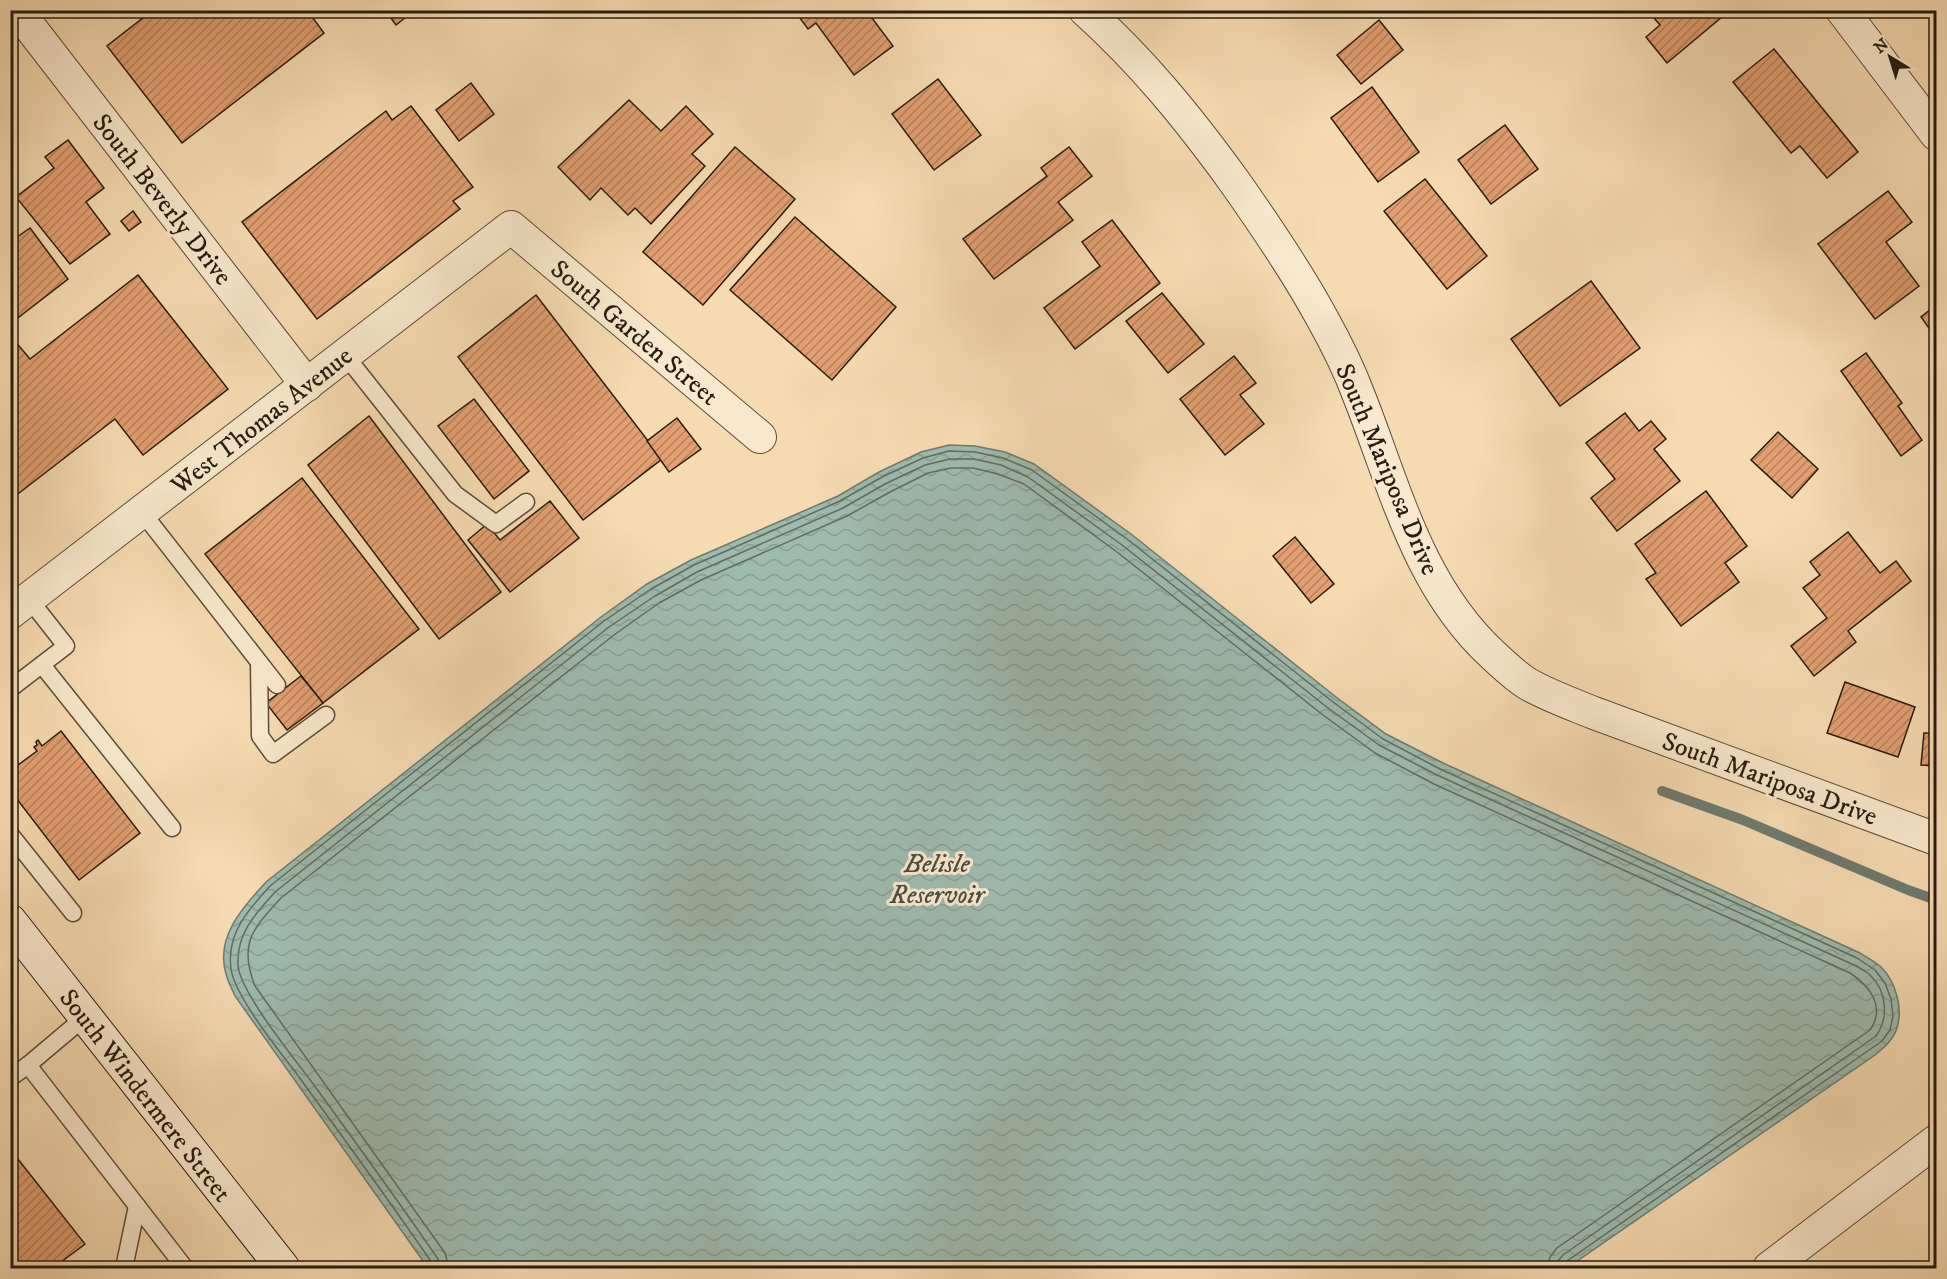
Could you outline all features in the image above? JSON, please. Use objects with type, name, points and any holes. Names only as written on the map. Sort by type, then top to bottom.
[{"type":"street","name":"South Mariposa Drive","points":[[1084,10],[1129,52],[1178,106],[1254,210],[1303,285],[1359,395],[1420,555],[1439,591],[1460,621],[1482,646],[1527,683],[1551,695],[1936,839]]},
{"type":"street","points":[[1842,10],[1936,134]]},
{"type":"street","name":"South Beverly Drive","points":[[17,16],[307,385]]},
{"type":"street","name":"West Thomas Avenue","points":[[20,606],[511,227]]},
{"type":"street","name":"South Garden Street","points":[[511,227],[760,437]]},
{"type":"street","name":"South Windermere Street","points":[[10,921],[282,1269]]},
{"type":"street","points":[[1769,1269],[1936,1141]]},
{"type":"lane","points":[[345,356],[455,494],[496,524],[526,502]]},
{"type":"lane","points":[[142,512],[277,684]]},
{"type":"lane","points":[[10,689],[66,646],[20,606]]},
{"type":"lane","points":[[259,662],[260,736],[273,754],[326,715]]},
{"type":"lane","points":[[42,665],[172,828]]},
{"type":"lane","points":[[10,834],[73,913]]},
{"type":"lane","points":[[10,1078],[85,1017]]},
{"type":"lane","points":[[28,1065],[185,1269]]},
{"type":"lane","points":[[124,1269],[136,1206]]},
{"type":"water","name":"Belisle Reservoir","points":[[949,445],[975,446],[1005,452],[1034,464],[1131,534],[1386,734],[1443,763],[1860,953],[1873,961],[1886,972],[1897,996],[1899,1014],[1894,1035],[1875,1055],[1567,1268],[428,1268],[235,996],[227,977],[224,948],[240,912],[266,882],[601,617],[647,584],[691,560],[838,496],[879,472],[921,452]]},
{"type":"building","points":[[153,10],[307,10],[324,33],[182,143],[107,46]]},
{"type":"building","points":[[385,10],[415,10],[396,25]]},
{"type":"building","points":[[794,10],[866,10],[893,46],[854,75],[816,23],[808,29]]},
{"type":"building","points":[[1647,10],[1719,10],[1723,16],[1667,63],[1646,37],[1660,25]]},
{"type":"building","points":[[1379,20],[1403,50],[1361,84],[1337,55]]},
{"type":"building","points":[[1774,49],[1858,152],[1827,178],[1800,146],[1791,153],[1733,82]]},
{"type":"building","points":[[938,79],[981,135],[934,170],[892,114]]},
{"type":"building","points":[[471,83],[494,114],[459,141],[436,110]]},
{"type":"building","points":[[1372,87],[1419,152],[1378,182],[1331,118]]},
{"type":"building","points":[[629,100],[661,131],[686,106],[713,134],[692,154],[705,166],[651,224],[635,208],[628,215],[601,188],[590,200],[558,167]]},
{"type":"building","points":[[411,106],[473,187],[453,201],[460,209],[317,319],[242,222],[386,111],[392,120]]},
{"type":"building","points":[[1505,125],[1538,169],[1491,204],[1458,160]]},
{"type":"building","points":[[68,140],[104,188],[86,202],[110,234],[70,264],[16,197],[54,168],[45,157]]},
{"type":"building","points":[[735,147],[795,199],[703,305],[643,252]]},
{"type":"building","points":[[1069,147],[1092,176],[1058,202],[1073,220],[994,279],[963,239],[1047,176],[1041,168]]},
{"type":"building","points":[[1425,179],[1487,256],[1447,289],[1384,211]]},
{"type":"building","points":[[1888,191],[1912,222],[1886,242],[1919,286],[1875,319],[1818,244]]},
{"type":"building","points":[[133,211],[141,222],[129,231],[121,221]]},
{"type":"building","points":[[795,217],[896,307],[832,380],[730,290]]},
{"type":"building","points":[[1112,220],[1160,283],[1075,349],[1044,308],[1100,266],[1082,242]]},
{"type":"building","points":[[30,228],[68,279],[10,324],[10,242]]},
{"type":"building","points":[[138,275],[228,389],[143,455],[115,419],[10,500],[10,343],[14,340],[30,359]]},
{"type":"building","points":[[1591,281],[1640,348],[1560,406],[1511,339]]},
{"type":"building","points":[[1162,293],[1204,344],[1168,373],[1126,321]]},
{"type":"building","points":[[536,295],[662,459],[583,520],[458,357]]},
{"type":"building","points":[[1936,305],[1936,338],[1921,317]]},
{"type":"building","points":[[1866,353],[1902,403],[1898,406],[1922,440],[1901,456],[1841,371]]},
{"type":"building","points":[[1234,356],[1256,383],[1240,395],[1264,424],[1225,455],[1180,399]]},
{"type":"building","points":[[474,399],[529,471],[494,499],[438,426]]},
{"type":"building","points":[[1625,413],[1639,431],[1651,421],[1666,439],[1654,449],[1680,481],[1617,531],[1591,498],[1615,479],[1586,443]]},
{"type":"building","points":[[369,416],[501,592],[439,639],[308,465]]},
{"type":"building","points":[[677,418],[701,449],[669,472],[647,441]]},
{"type":"building","points":[[1778,432],[1818,469],[1792,498],[1751,460]]},
{"type":"building","points":[[302,478],[419,629],[323,703],[205,554]]},
{"type":"building","points":[[1706,491],[1747,546],[1725,563],[1739,582],[1681,626],[1646,579],[1656,573],[1635,544]]},
{"type":"building","points":[[550,501],[579,538],[510,592],[468,540],[487,524],[500,540]]},
{"type":"building","points":[[1848,532],[1880,573],[1896,561],[1911,581],[1848,631],[1856,642],[1814,676],[1791,646],[1827,618],[1803,588],[1820,575],[1810,562]]},
{"type":"building","points":[[1295,537],[1334,584],[1311,603],[1273,556]]},
{"type":"building","points":[[301,676],[323,703],[287,730],[266,703]]},
{"type":"building","points":[[1845,682],[1915,707],[1898,757],[1827,733]]},
{"type":"building","points":[[61,731],[140,833],[79,880],[10,790],[10,771],[37,751],[34,747],[38,740],[42,746]]},
{"type":"building","points":[[1924,733],[1936,733],[1936,766],[1921,765]]},
{"type":"building","points":[[10,1149],[85,1244],[53,1268],[10,1268]]},
{"type":"waterway","points":[[1662,791],[1743,820],[1936,900]]}]
